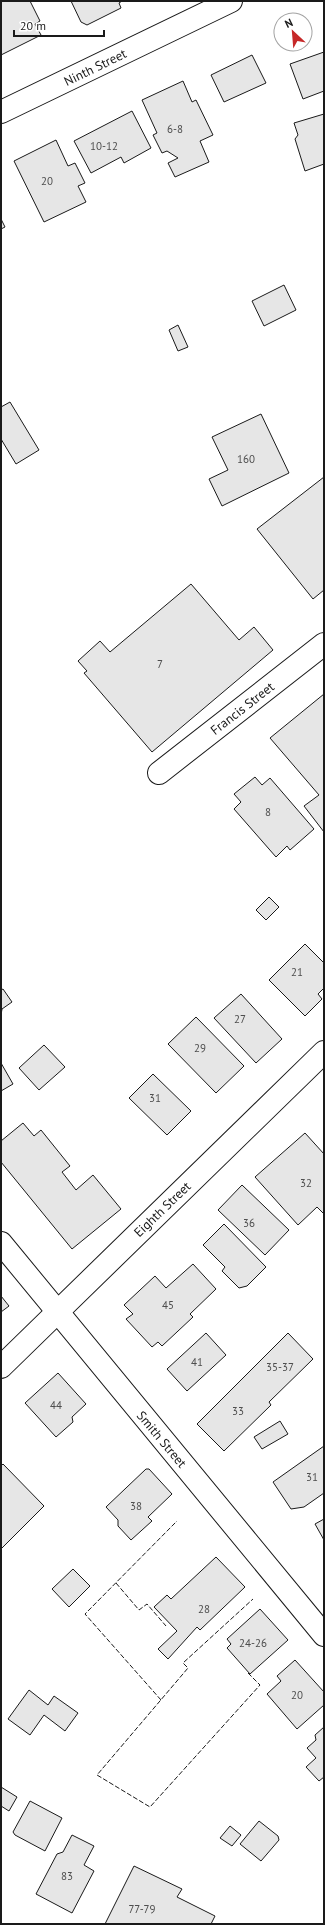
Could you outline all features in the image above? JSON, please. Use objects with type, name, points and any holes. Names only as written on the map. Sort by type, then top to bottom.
[{"type":"street","name":"Ninth Street","points":[[1,112],[232,1]]},
{"type":"street","name":"Francis Street","points":[[159,773],[324,644]]},
{"type":"street","name":"Eighth Street","points":[[1,1367],[324,1052]]},
{"type":"street","name":"Smith Street","points":[[1,1243],[324,1636]]},
{"type":"building","points":[[1,1],[30,1],[40,21],[35,24],[41,35],[1,55]]},
{"type":"building","points":[[71,1],[122,1],[119,3],[121,8],[87,25],[81,22]]},
{"type":"building","points":[[324,52],[324,91],[303,99],[290,64]]},
{"type":"building","points":[[252,55],[266,83],[224,102],[211,75]]},
{"type":"building","points":[[183,81],[192,102],[196,100],[213,135],[200,141],[209,162],[175,177],[168,163],[178,158],[167,151],[162,153],[153,135],[157,133],[142,100]]},
{"type":"building","points":[[132,111],[151,148],[124,163],[121,157],[91,173],[74,141]]},
{"type":"building","points":[[324,114],[324,164],[305,171],[295,139],[298,135],[294,123]]},
{"type":"building","points":[[56,140],[68,166],[75,163],[85,183],[78,186],[86,202],[44,222],[14,161]]},
{"type":"building","points":[[1,219],[5,227],[1,229]]},
{"type":"building","points":[[284,285],[296,310],[264,326],[252,301]]},
{"type":"building","points":[[178,325],[188,347],[178,351],[169,330]]},
{"type":"building","points":[[10,402],[39,450],[16,464],[1,439],[1,407]]},
{"type":"building","points":[[261,414],[289,473],[222,506],[209,479],[228,470],[212,437]]},
{"type":"building","points":[[324,477],[324,590],[313,599],[257,529]]},
{"type":"building","points":[[191,584],[239,640],[254,627],[273,650],[152,752],[84,673],[87,671],[78,661],[100,641],[110,652]]},
{"type":"building","points":[[324,694],[324,832],[304,806],[319,795],[270,738]]},
{"type":"building","points":[[255,777],[262,785],[270,778],[314,829],[290,850],[287,846],[276,857],[234,809],[241,802],[234,794]]},
{"type":"building","points":[[269,897],[279,907],[266,920],[256,910]]},
{"type":"building","points":[[305,944],[324,963],[324,988],[318,994],[322,999],[305,1016],[269,980]]},
{"type":"building","points":[[3,989],[12,1002],[2,1009],[1,1015],[1,990]]},
{"type":"building","points":[[241,994],[282,1039],[256,1063],[214,1018]]},
{"type":"building","points":[[196,1017],[244,1066],[216,1093],[168,1044]]},
{"type":"building","points":[[44,1045],[65,1067],[39,1090],[19,1068]]},
{"type":"building","points":[[1,1063],[13,1084],[1,1091]]},
{"type":"building","points":[[153,1074],[191,1111],[167,1135],[129,1098]]},
{"type":"building","points":[[23,1123],[34,1136],[41,1130],[70,1166],[62,1172],[76,1190],[93,1175],[121,1209],[72,1249],[1,1162],[1,1141]]},
{"type":"building","points":[[305,1133],[324,1154],[324,1214],[317,1207],[298,1225],[255,1177]]},
{"type":"building","points":[[242,1185],[289,1230],[265,1255],[218,1210]]},
{"type":"building","points":[[224,1224],[266,1267],[247,1286],[239,1288],[222,1271],[225,1267],[203,1245]]},
{"type":"building","points":[[193,1264],[216,1289],[190,1314],[193,1317],[162,1346],[158,1342],[152,1347],[126,1319],[133,1314],[124,1305],[155,1276],[166,1288]]},
{"type":"building","points":[[1,1296],[9,1306],[1,1312]]},
{"type":"building","points":[[206,1333],[226,1355],[187,1391],[167,1369]]},
{"type":"building","points":[[288,1333],[313,1359],[269,1402],[271,1405],[224,1451],[197,1424]]},
{"type":"building","points":[[58,1373],[86,1404],[72,1417],[73,1422],[56,1437],[25,1403]]},
{"type":"building","points":[[280,1421],[288,1434],[262,1449],[254,1437]]},
{"type":"building","points":[[324,1446],[324,1493],[304,1507],[291,1509],[273,1482]]},
{"type":"building","points":[[3,1464],[44,1506],[1,1549],[1,1466]]},
{"type":"building","points":[[146,1469],[149,1469],[172,1494],[148,1517],[152,1521],[131,1540],[118,1526],[118,1520],[106,1507]]},
{"type":"building","points":[[324,1519],[324,1540],[315,1524]]},
{"type":"building","points":[[216,1557],[245,1587],[200,1630],[197,1627],[168,1659],[158,1649],[177,1631],[154,1607],[167,1595],[171,1599]]},
{"type":"building","points":[[73,1569],[90,1586],[69,1607],[52,1589]]},
{"type":"building","points":[[260,1609],[288,1640],[250,1674],[227,1648],[231,1644],[227,1639]]},
{"type":"building","points":[[295,1660],[324,1692],[324,1705],[297,1729],[267,1694],[281,1681],[277,1676]]},
{"type":"building","points":[[29,1690],[48,1705],[54,1696],[78,1713],[65,1731],[44,1715],[30,1735],[8,1719]]},
{"type":"building","points":[[324,1727],[324,1777],[319,1781],[306,1767],[316,1758],[307,1748],[316,1740],[315,1735]]},
{"type":"building","points":[[1,1787],[17,1797],[9,1811],[1,1806]]},
{"type":"building","points":[[30,1801],[62,1818],[45,1851],[15,1835],[13,1832]]},
{"type":"building","points":[[259,1821],[278,1836],[279,1840],[261,1861],[240,1844]]},
{"type":"building","points":[[230,1826],[241,1835],[232,1846],[220,1838]]},
{"type":"building","points":[[72,1835],[94,1846],[84,1865],[94,1871],[72,1913],[36,1894],[57,1854],[63,1852]]},
{"type":"building","points":[[134,1866],[182,1889],[177,1897],[215,1916],[211,1924],[105,1924]]},
{"type":"fence","points":[[161,1700],[85,1614],[177,1521]]},
{"type":"fence","points":[[116,1583],[139,1610],[147,1604],[166,1626]]},
{"type":"fence","points":[[248,1673],[260,1685],[150,1807],[97,1775],[188,1668],[183,1663],[253,1599]]}]
